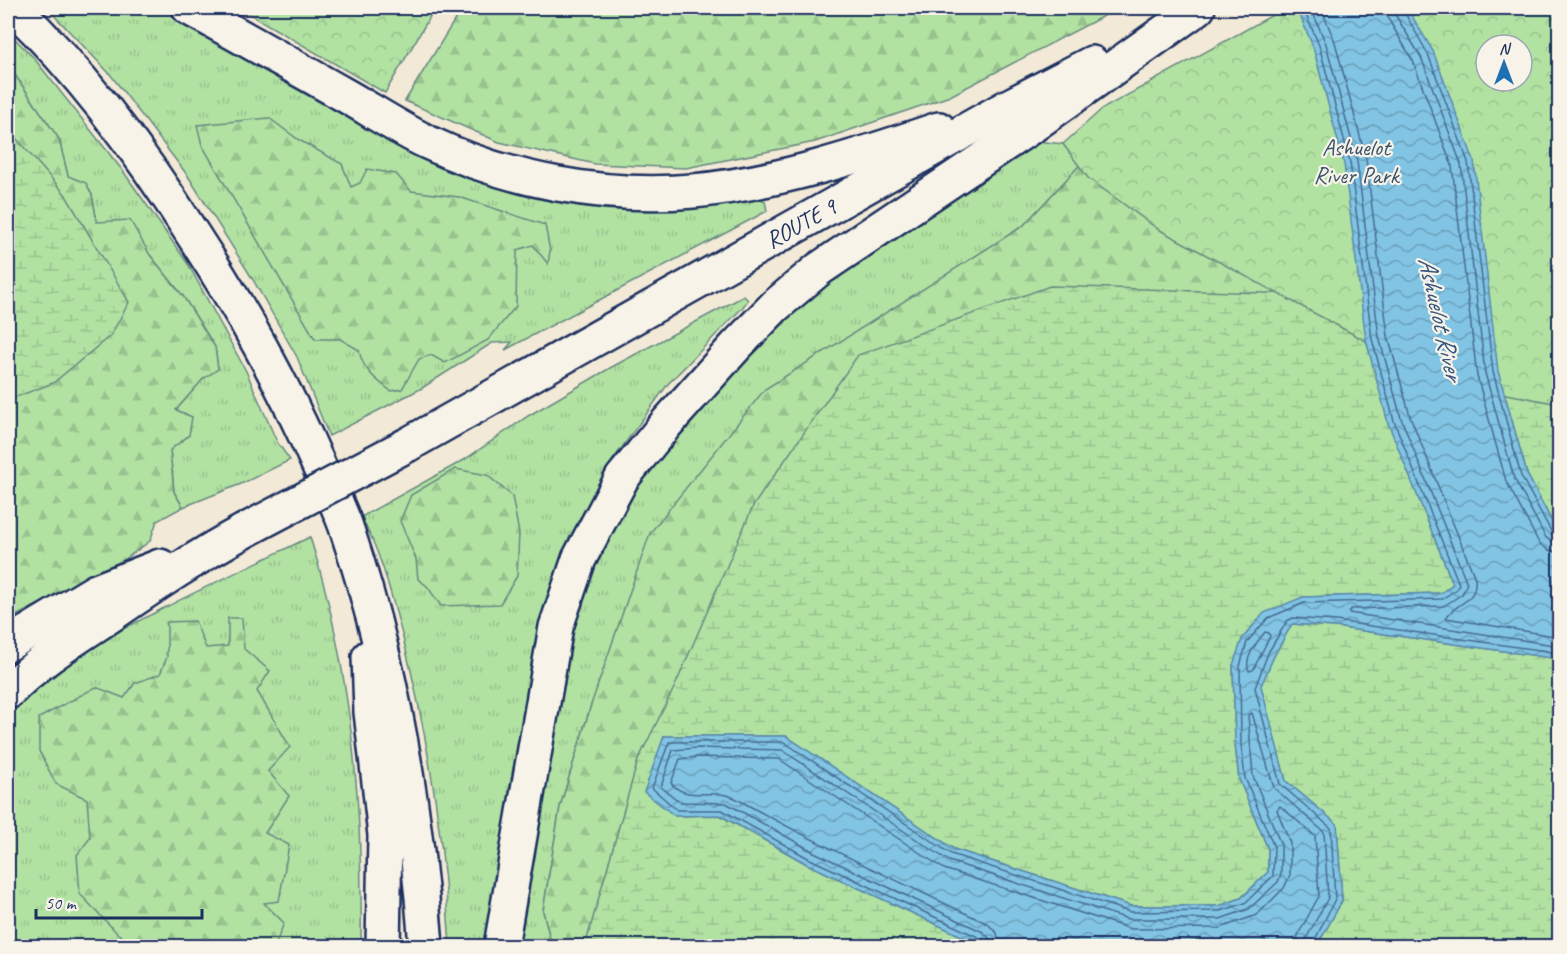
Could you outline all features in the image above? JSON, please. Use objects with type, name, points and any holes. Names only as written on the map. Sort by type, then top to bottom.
[{"type":"highway","points":[[14,8],[42,34],[114,121],[172,201],[254,330],[290,399],[347,531],[395,703],[414,814],[426,946]]},
{"type":"highway","points":[[189,8],[427,142],[489,166],[557,184],[623,192],[692,191],[755,182],[828,165],[1009,106]]},
{"type":"highway","points":[[501,946],[556,627],[579,559],[622,478],[666,424],[736,346],[775,306],[819,269],[1032,126],[1198,8]]},
{"type":"highway","name":"ROUTE 9","points":[[202,554],[407,445],[1009,106],[1198,8]]},
{"type":"highway","points":[[8,644],[96,591],[152,568],[202,554]]},
{"type":"highway","points":[[8,692],[23,676],[64,646],[202,554]]},
{"type":"highway","points":[[365,592],[371,712],[385,835],[383,946]]},
{"type":"green space","points":[[47,8],[175,8],[421,148],[753,197],[765,201],[767,211],[505,350],[512,342],[492,343],[422,388],[329,436],[297,357],[252,278],[188,176],[110,74]]},
{"type":"green space","points":[[239,8],[435,8],[385,93]]},
{"type":"green space","points":[[462,8],[1119,8],[950,96],[815,142],[686,168],[595,164],[499,142],[405,101]]},
{"type":"green space","name":"Ashuelot River Park","points":[[1285,8],[1559,8],[1559,404],[1458,385],[1379,348],[1158,229],[1088,178],[1063,144],[1102,109]]},
{"type":"green space","points":[[8,32],[33,57],[123,171],[188,264],[246,371],[277,442],[290,460],[241,484],[183,507],[174,492],[170,450],[189,435],[176,410],[203,379],[218,369],[215,347],[183,296],[150,255],[105,223],[97,222],[92,195],[68,176],[59,139],[8,65]]},
{"type":"green space","points":[[8,65],[59,139],[68,176],[86,183],[92,195],[97,222],[130,220],[150,255],[183,296],[215,347],[218,369],[203,379],[176,410],[192,417],[189,435],[170,450],[174,492],[183,507],[157,521],[150,541],[121,562],[8,620]]},
{"type":"green space","points":[[269,118],[299,140],[342,164],[351,187],[360,183],[367,169],[396,174],[411,191],[459,197],[545,225],[550,251],[548,264],[533,245],[517,250],[516,306],[488,340],[445,363],[431,355],[419,359],[402,389],[391,391],[366,368],[359,350],[340,339],[315,339],[202,145],[197,125]]},
{"type":"green space","points":[[8,129],[65,194],[129,302],[111,335],[53,383],[8,400]]},
{"type":"green space","points":[[1036,141],[1063,144],[1080,165],[1023,226],[907,300],[591,705],[560,807],[543,911],[552,946],[517,946],[536,829],[581,589],[623,497],[698,405],[796,302]]},
{"type":"green space","points":[[1093,151],[1323,267],[645,792],[983,946],[552,946],[543,911],[560,807],[591,705],[650,533],[765,389],[1023,226]]},
{"type":"green space","points":[[1559,161],[1559,535],[1527,474],[1498,371]]},
{"type":"green space","points":[[1050,286],[1360,296],[1386,408],[1453,584],[1441,593],[1303,597],[1233,665],[1235,744],[1239,779],[1268,849],[1268,872],[1241,898],[1219,906],[1131,906],[954,849],[786,736],[664,736],[675,816],[719,815],[807,864],[983,946],[585,946],[638,760],[675,686],[753,506],[858,355]]},
{"type":"green space","points":[[744,296],[748,300],[742,308],[668,384],[612,461],[545,619],[520,731],[485,946],[450,946],[444,868],[428,753],[403,638],[386,576],[361,517],[464,460],[528,416],[610,368]]},
{"type":"green space","points":[[455,469],[487,475],[512,496],[519,533],[517,576],[500,604],[441,606],[427,586],[418,579],[416,559],[400,521],[411,495]]},
{"type":"green space","points":[[310,537],[336,637],[352,740],[360,843],[361,946],[8,946],[8,714],[40,681],[79,654],[180,600]]},
{"type":"green space","points":[[228,618],[242,618],[244,649],[270,671],[257,691],[290,747],[268,771],[289,796],[265,833],[289,845],[279,901],[264,903],[284,923],[275,946],[137,946],[118,934],[80,894],[77,855],[90,838],[87,799],[56,784],[39,751],[39,718],[96,687],[124,698],[135,683],[160,674],[167,657],[167,622],[195,621],[206,648],[228,646]]},
{"type":"green space","points":[[1292,624],[1335,627],[1559,659],[1559,946],[1317,946],[1342,901],[1337,824],[1286,781],[1260,686]]},
{"type":"water","name":"Ashuelot River","points":[[1297,8],[1407,8],[1433,51],[1474,161],[1498,371],[1527,474],[1559,535],[1559,659],[1335,627],[1292,624],[1261,686],[1286,781],[1337,824],[1342,901],[1317,946],[983,946],[807,864],[720,815],[675,816],[644,792],[664,736],[786,736],[954,849],[1131,906],[1219,906],[1241,898],[1268,872],[1268,849],[1239,779],[1235,744],[1233,665],[1242,639],[1264,613],[1303,597],[1441,593],[1453,584],[1388,423],[1366,340],[1344,164],[1313,47]]}]
